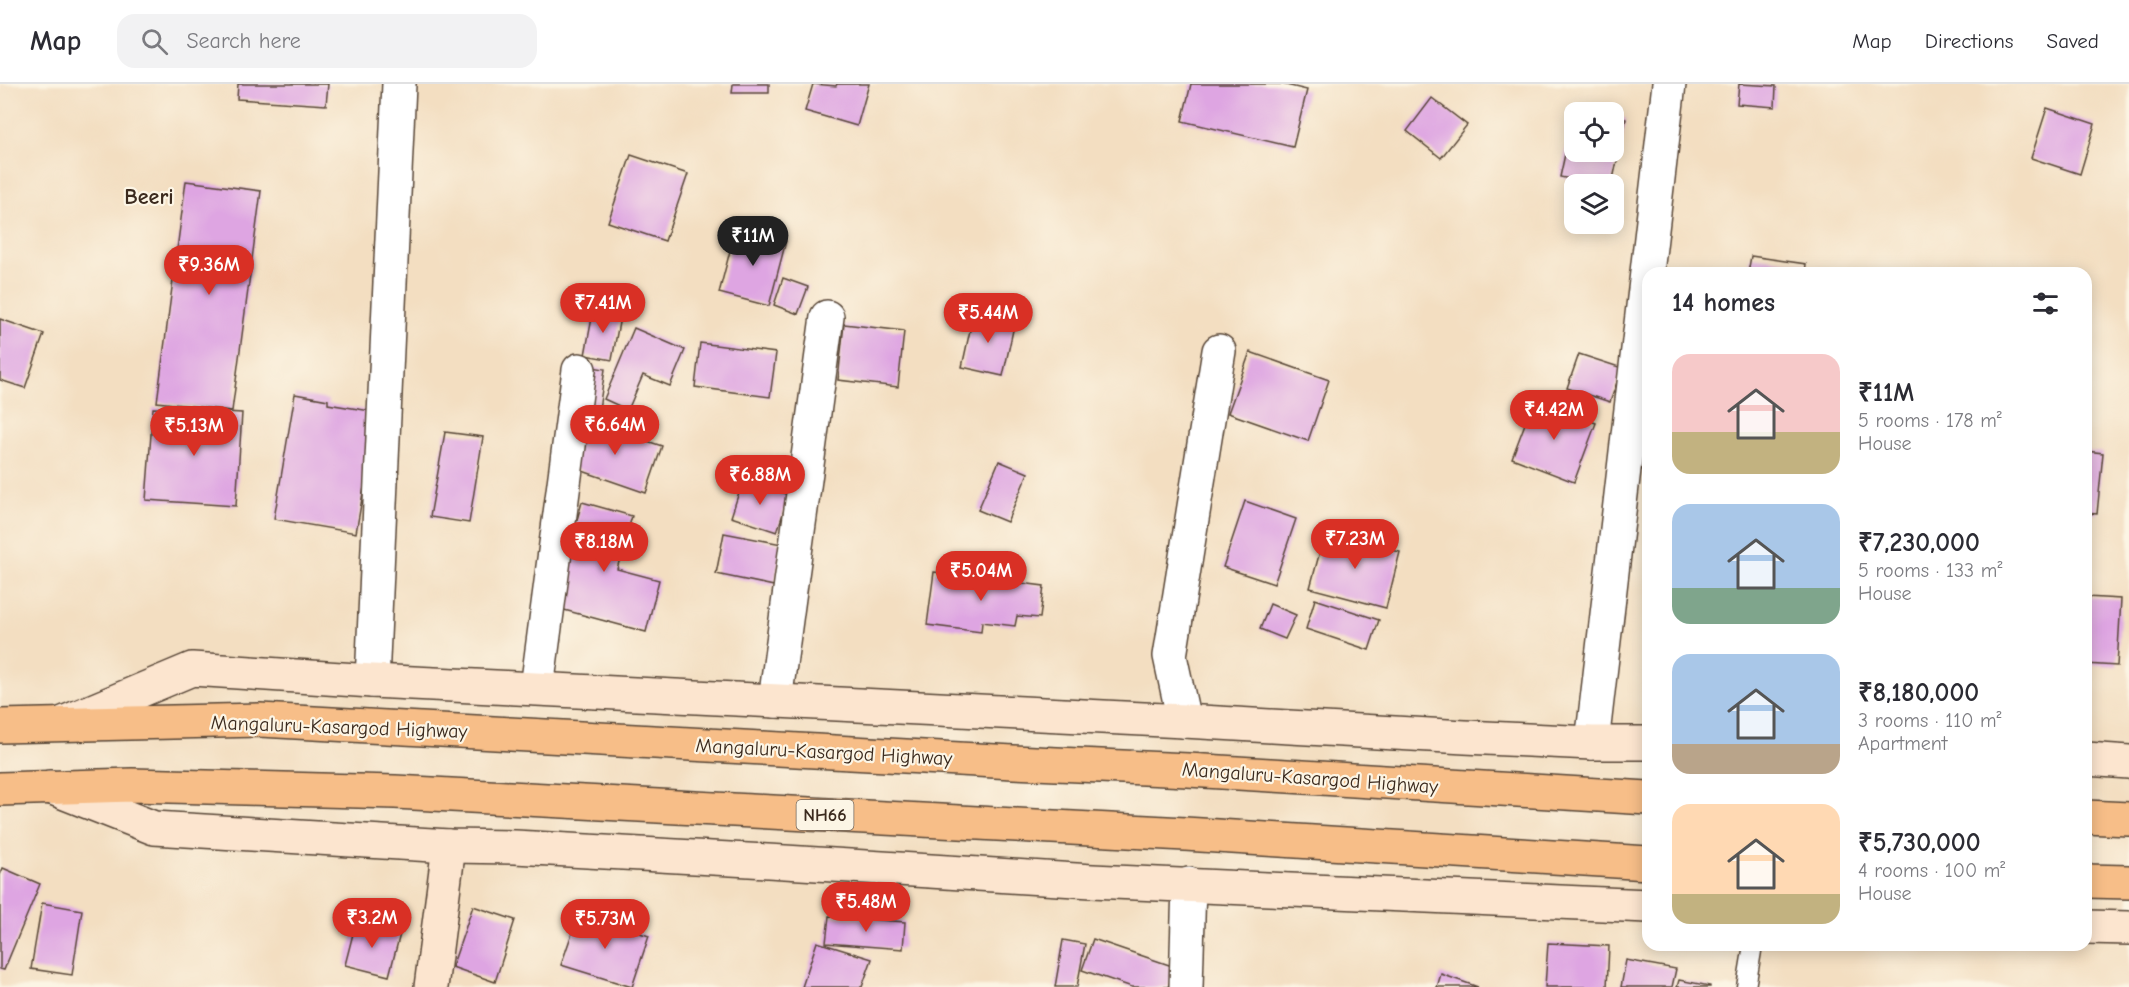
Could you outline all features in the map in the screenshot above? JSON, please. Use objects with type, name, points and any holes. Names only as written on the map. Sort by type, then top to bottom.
[{"type":"highway","name":"Mangaluru-Kasargod Highway","points":[[0,726],[260,720],[1188,770],[1642,798]]},
{"type":"highway","name":"NH66","points":[[0,789],[132,785],[395,792],[1185,834],[1642,863]]},
{"type":"highway","points":[[2092,817],[2129,819]]},
{"type":"highway","points":[[2092,881],[2129,882]]},
{"type":"street","points":[[372,681],[399,84]]},
{"type":"street","points":[[1647,267],[1668,84]]},
{"type":"street","points":[[1592,743],[1642,309]]},
{"type":"street","points":[[775,701],[827,317]]},
{"type":"street","points":[[1184,721],[1170,656],[1219,351]]},
{"type":"street","points":[[537,688],[579,370]]},
{"type":"street","points":[[60,725],[192,669],[372,681],[1592,743],[1642,743]]},
{"type":"street","points":[[2092,759],[2129,762]]},
{"type":"street","points":[[50,788],[154,828],[1092,881],[1642,906]]},
{"type":"street","points":[[430,987],[449,846]]},
{"type":"street","points":[[1186,987],[1189,884]]},
{"type":"street","points":[[2092,927],[2129,928]]},
{"type":"lane","points":[[1746,987],[1752,951]]},
{"type":"building","points":[[238,84],[328,84],[326,105],[237,99]]},
{"type":"building","points":[[733,84],[769,84],[769,93],[732,93]]},
{"type":"building","points":[[813,84],[836,86],[837,84],[869,84],[857,126],[805,111]]},
{"type":"building","points":[[1191,84],[1282,84],[1307,90],[1293,147],[1182,121]]},
{"type":"building","points":[[1739,84],[1776,86],[1775,107],[1737,104]]},
{"type":"building","points":[[1432,98],[1467,125],[1441,158],[1407,131]]},
{"type":"building","points":[[2047,108],[2095,124],[2080,174],[2031,158]]},
{"type":"building","points":[[631,155],[688,174],[665,241],[608,222]]},
{"type":"building","points":[[1564,159],[1564,162],[1617,162],[1614,174],[1564,174],[1564,178],[1560,177]]},
{"type":"building","points":[[186,181],[261,191],[232,411],[157,402]]},
{"type":"building","points":[[736,228],[786,241],[769,306],[719,293]]},
{"type":"building","points":[[1751,256],[1806,264],[1806,267],[1749,267]]},
{"type":"building","points":[[783,278],[808,287],[798,314],[774,305]]},
{"type":"building","points":[[594,307],[621,312],[612,360],[585,355]]},
{"type":"building","points":[[974,312],[1015,321],[1003,376],[962,367]]},
{"type":"building","points":[[0,319],[44,334],[25,388],[0,380]]},
{"type":"building","points":[[844,324],[904,331],[898,387],[838,380]]},
{"type":"building","points":[[634,328],[685,350],[670,386],[643,375],[628,410],[604,399]]},
{"type":"building","points":[[700,343],[776,353],[770,397],[695,387]]},
{"type":"building","points":[[1250,352],[1329,380],[1308,441],[1228,413]]},
{"type":"building","points":[[1579,354],[1622,368],[1610,402],[1567,388]]},
{"type":"building","points":[[586,366],[605,369],[598,416],[579,413]]},
{"type":"building","points":[[295,394],[328,400],[328,404],[377,412],[356,533],[274,519]]},
{"type":"building","points":[[1534,400],[1596,423],[1574,482],[1512,458]]},
{"type":"building","points":[[153,408],[242,413],[236,506],[146,500]]},
{"type":"building","points":[[584,420],[662,446],[646,493],[568,466]]},
{"type":"building","points":[[445,432],[483,437],[469,523],[430,517]]},
{"type":"building","points":[[2092,452],[2103,453],[2097,514],[2092,514]]},
{"type":"building","points":[[999,461],[1028,473],[1007,522],[978,510]]},
{"type":"building","points":[[743,480],[789,495],[777,532],[731,517]]},
{"type":"building","points":[[1245,501],[1296,519],[1274,584],[1223,567]]},
{"type":"building","points":[[582,502],[632,516],[617,569],[659,580],[646,632],[553,607]]},
{"type":"building","points":[[724,533],[782,544],[774,586],[716,574]]},
{"type":"building","points":[[1325,533],[1400,552],[1386,608],[1310,588]]},
{"type":"building","points":[[934,572],[1044,586],[1040,618],[1017,616],[1015,626],[982,622],[981,632],[927,625]]},
{"type":"building","points":[[2092,597],[2121,599],[2117,666],[2092,664]]},
{"type":"building","points":[[1315,599],[1379,620],[1369,650],[1306,629]]},
{"type":"building","points":[[1270,604],[1296,615],[1285,639],[1260,629]]},
{"type":"building","points":[[3,868],[40,884],[4,970],[0,969],[0,875]]},
{"type":"building","points":[[42,903],[82,910],[72,975],[31,969]]},
{"type":"building","points":[[473,906],[515,920],[495,982],[452,967]]},
{"type":"building","points":[[579,913],[649,936],[632,987],[561,965]]},
{"type":"building","points":[[829,916],[905,922],[903,949],[826,943]]},
{"type":"building","points":[[356,922],[400,934],[389,976],[345,965]]},
{"type":"building","points":[[1093,939],[1175,967],[1168,987],[1132,987],[1082,970]]},
{"type":"building","points":[[1063,940],[1085,944],[1077,987],[1055,987]]},
{"type":"building","points":[[817,942],[872,959],[862,987],[802,987]]},
{"type":"building","points":[[1548,943],[1609,946],[1607,987],[1545,987]]},
{"type":"building","points":[[1626,960],[1676,969],[1672,987],[1621,987]]},
{"type":"building","points":[[1441,974],[1478,987],[1437,987]]},
{"type":"building","points":[[1679,980],[1710,986],[1710,987],[1677,987]]},
{"type":"district","name":"Beeri","points":[[149,197]]}]
